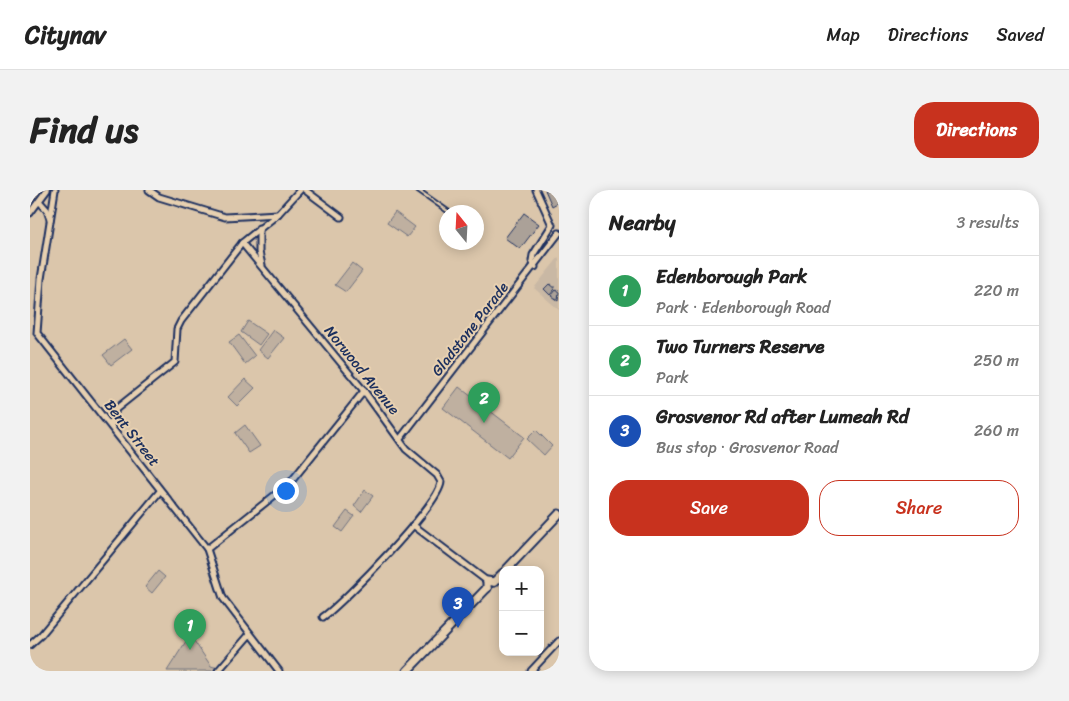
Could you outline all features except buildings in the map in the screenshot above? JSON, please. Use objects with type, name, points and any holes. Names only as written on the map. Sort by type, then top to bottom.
[{"type":"street","points":[[30,213],[47,190]]},
{"type":"street","points":[[30,336],[37,333],[41,279],[51,221],[54,190]]},
{"type":"street","points":[[149,190],[159,197],[225,217],[278,214]]},
{"type":"street","points":[[111,426],[116,409],[175,362],[177,329],[242,243],[278,214],[300,190]]},
{"type":"street","points":[[305,190],[341,218]]},
{"type":"street","points":[[534,267],[533,255],[552,225],[536,190]]},
{"type":"street","points":[[39,201],[47,210],[51,221]]},
{"type":"street","points":[[259,228],[259,252],[263,268]]},
{"type":"street","name":"Gladstone Parade","points":[[400,439],[559,233]]},
{"type":"street","name":"Norwood Avenue","points":[[242,243],[364,391],[406,449],[437,476],[441,485],[436,496],[413,525]]},
{"type":"street","name":"Bent Street","points":[[37,333],[207,549],[222,598],[279,671]]},
{"type":"street","points":[[207,549],[290,483],[364,391]]},
{"type":"street","points":[[30,645],[41,635],[160,491]]},
{"type":"street","points":[[510,566],[559,514]]},
{"type":"street","points":[[323,617],[338,606],[413,525],[489,584]]},
{"type":"street","points":[[407,671],[489,584],[499,576]]},
{"type":"street","points":[[218,671],[250,634]]},
{"type":"street","points":[[531,671],[559,641]]},
{"type":"lane","points":[[418,190],[439,205]]},
{"type":"path","points":[[550,284],[558,290]]},
{"type":"shaded area","points":[[395,212],[415,227],[407,237],[387,223]]},
{"type":"shaded area","points":[[559,257],[559,310],[534,288]]},
{"type":"shaded area","points":[[352,263],[362,271],[346,292],[335,285]]},
{"type":"shaded area","points":[[248,321],[267,334],[259,345],[241,332]]},
{"type":"shaded area","points":[[273,330],[284,338],[268,358],[258,350]]},
{"type":"shaded area","points":[[239,335],[255,356],[245,364],[229,342]]},
{"type":"shaded area","points":[[124,339],[132,349],[111,365],[103,355]]},
{"type":"shaded area","points":[[245,379],[255,388],[237,406],[228,397]]},
{"type":"shaded area","points":[[459,387],[524,437],[508,458],[443,408]]},
{"type":"shaded area","points":[[245,425],[260,446],[249,453],[235,433]]},
{"type":"shaded area","points":[[536,430],[552,446],[544,455],[527,439]]},
{"type":"shaded area","points":[[365,490],[373,496],[361,512],[354,506]]},
{"type":"shaded area","points":[[347,511],[354,516],[342,532],[335,527]]},
{"type":"shaded area","points":[[158,571],[165,577],[152,593],[145,587]]},
{"type":"shaded area","points":[[190,635],[211,666],[228,671],[167,671]]},
{"type":"place","name":"Two Turners Reserve","points":[[484,423]]},
{"type":"place","name":"Grosvenor Rd after Lumeah Rd","points":[[458,628]]},
{"type":"place","name":"Edenborough Park","points":[[190,650]]}]
